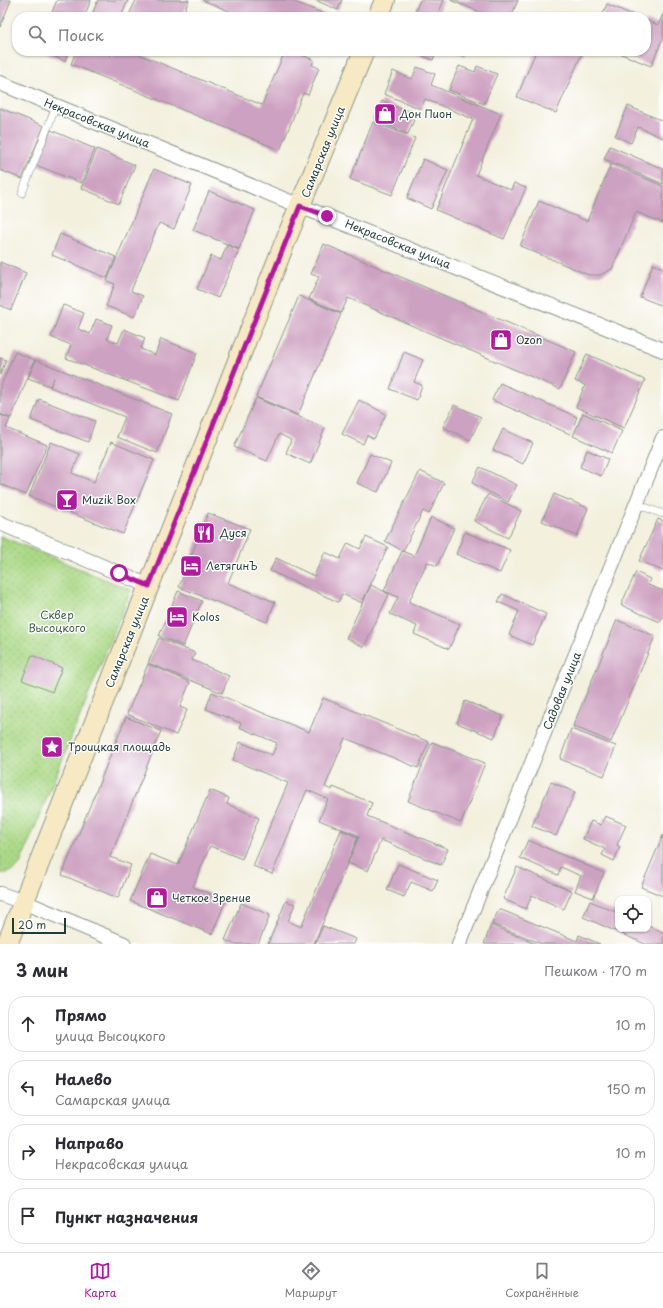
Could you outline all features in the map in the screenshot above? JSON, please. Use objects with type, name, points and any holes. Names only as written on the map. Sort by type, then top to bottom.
[{"type":"main road","points":[[380,12],[385,0]]},
{"type":"main road","name":"Самарская улица","points":[[7,944],[300,206],[362,56]]},
{"type":"street","name":"Некрасовская улица","points":[[0,83],[300,206],[663,350]]},
{"type":"street","name":"Садовая улица","points":[[459,944],[663,438]]},
{"type":"street","points":[[0,522],[149,586]]},
{"type":"street","points":[[0,894],[24,902],[124,944]]},
{"type":"lane","points":[[22,193],[56,106]]},
{"type":"lane","points":[[637,504],[663,514]]},
{"type":"green space","name":"Сквер Высоцкого","points":[[0,536],[131,590],[20,864],[16,868],[6,873],[0,873]]},
{"type":"building","points":[[0,0],[11,0],[0,27]]},
{"type":"building","points":[[57,0],[91,0],[86,12],[52,12]]},
{"type":"building","points":[[98,0],[128,0],[123,12],[93,12]]},
{"type":"building","points":[[136,0],[189,0],[184,12],[130,12]]},
{"type":"building","points":[[202,0],[290,0],[320,12],[232,12]]},
{"type":"building","points":[[315,0],[342,0],[338,10]]},
{"type":"building","points":[[420,0],[444,0],[439,12],[415,12]]},
{"type":"building","points":[[450,0],[518,0],[513,12],[480,12]]},
{"type":"building","points":[[607,4],[626,12],[603,12]]},
{"type":"building","points":[[663,14],[663,41],[662,40],[651,66],[626,56],[651,56],[651,22],[658,25]]},
{"type":"building","points":[[52,56],[67,56],[65,61]]},
{"type":"building","points":[[74,56],[143,56],[262,105],[283,56],[304,56],[314,60],[312,65],[319,68],[308,95],[303,93],[280,150],[71,64]]},
{"type":"building","points":[[423,56],[434,56],[433,60]]},
{"type":"building","points":[[534,56],[581,56],[556,113],[517,97]]},
{"type":"building","points":[[459,66],[475,72],[477,66],[497,74],[484,104],[449,90]]},
{"type":"building","points":[[417,67],[435,74],[431,85],[501,114],[476,175],[511,190],[514,183],[526,188],[504,239],[436,210],[473,119],[425,99],[421,109],[384,94],[393,71],[412,79]]},
{"type":"building","points":[[382,101],[416,115],[408,134],[374,120]]},
{"type":"building","points":[[628,106],[663,121],[663,138],[638,127],[631,143],[615,136]]},
{"type":"building","points":[[0,108],[44,126],[22,179],[0,170]]},
{"type":"building","points":[[373,122],[415,138],[392,195],[350,179]]},
{"type":"building","points":[[51,130],[95,149],[81,183],[36,165]]},
{"type":"building","points":[[610,146],[663,169],[663,184],[604,159]]},
{"type":"building","points":[[97,149],[135,165],[119,204],[81,188]]},
{"type":"building","points":[[423,159],[448,170],[431,209],[407,198]]},
{"type":"building","points":[[611,164],[663,186],[663,223],[636,212],[612,269],[600,275],[589,275],[520,246],[539,201],[587,221]]},
{"type":"building","points":[[154,169],[192,185],[174,229],[159,223],[131,291],[143,296],[134,317],[106,306],[115,284],[107,281]]},
{"type":"building","points":[[209,191],[255,210],[239,249],[193,230]]},
{"type":"building","points":[[60,234],[116,257],[107,278],[52,255]]},
{"type":"building","points":[[324,244],[576,352],[560,389],[348,298],[341,313],[309,299],[319,277],[311,274]]},
{"type":"building","points":[[227,245],[239,250],[218,298],[197,289],[211,256],[221,260]]},
{"type":"building","points":[[0,262],[26,273],[11,310],[0,305]]},
{"type":"building","points":[[653,264],[663,268],[663,306],[640,297]]},
{"type":"building","points":[[299,296],[341,314],[298,415],[256,397]]},
{"type":"building","points":[[63,305],[84,313],[78,329],[90,334],[96,319],[112,325],[107,339],[118,343],[124,329],[145,338],[141,349],[155,355],[161,339],[197,353],[179,401],[66,358],[71,345],[51,337]]},
{"type":"building","points":[[15,352],[35,360],[11,418],[0,414],[0,388]]},
{"type":"building","points":[[404,352],[423,360],[414,382],[422,385],[417,400],[390,389]]},
{"type":"building","points":[[587,354],[645,380],[624,428],[576,407],[585,385],[575,381]]},
{"type":"building","points":[[0,358],[6,360],[0,375]]},
{"type":"building","points":[[36,360],[172,414],[157,453],[117,437],[125,417],[50,387],[54,378],[50,386],[28,378]]},
{"type":"building","points":[[500,383],[577,417],[570,434],[492,400]]},
{"type":"building","points":[[256,398],[325,428],[310,464],[286,453],[291,440],[279,434],[267,461],[234,447]]},
{"type":"building","points":[[39,399],[95,421],[88,442],[31,420]]},
{"type":"building","points":[[359,400],[386,414],[374,439],[367,435],[363,444],[342,434]]},
{"type":"building","points":[[454,405],[481,417],[470,440],[443,427]]},
{"type":"building","points":[[583,413],[622,431],[612,453],[573,436]]},
{"type":"building","points":[[0,415],[10,419],[6,428],[47,445],[26,495],[0,484]]},
{"type":"building","points":[[503,429],[533,443],[523,464],[493,450]]},
{"type":"building","points":[[51,442],[80,454],[72,473],[94,482],[111,442],[154,460],[123,534],[29,496]]},
{"type":"building","points":[[587,450],[608,459],[601,476],[580,467]]},
{"type":"building","points":[[370,454],[391,463],[378,492],[357,483]]},
{"type":"building","points":[[480,467],[517,485],[508,502],[472,483]]},
{"type":"building","points":[[420,471],[444,483],[429,514],[423,511],[403,551],[385,541]]},
{"type":"building","points":[[488,494],[521,511],[508,538],[474,521]]},
{"type":"building","points":[[554,494],[588,508],[577,536],[542,521]]},
{"type":"building","points":[[208,513],[250,529],[228,583],[275,602],[267,622],[179,587]]},
{"type":"building","points":[[431,517],[454,528],[437,566],[427,562],[409,602],[460,624],[449,649],[414,634],[417,626],[390,614],[398,597],[384,591],[402,551],[414,556]]},
{"type":"building","points":[[658,519],[663,521],[663,571],[639,561]]},
{"type":"building","points":[[465,532],[510,550],[500,573],[456,554]]},
{"type":"building","points":[[366,537],[388,547],[362,603],[342,594],[338,602],[270,571],[276,558],[314,576],[325,552],[340,559],[348,543],[360,549]]},
{"type":"building","points":[[636,572],[650,579],[648,585],[663,591],[663,616],[660,622],[621,605]]},
{"type":"building","points":[[371,585],[389,594],[364,647],[346,638]]},
{"type":"building","points":[[178,591],[202,601],[183,646],[159,636]]},
{"type":"building","points":[[502,594],[546,614],[532,645],[509,635],[519,611],[498,602]]},
{"type":"building","points":[[617,620],[655,636],[611,742],[573,726]]},
{"type":"building","points":[[159,638],[195,653],[192,660],[229,676],[222,693],[148,663]]},
{"type":"building","points":[[32,655],[62,668],[52,692],[22,680]]},
{"type":"building","points":[[148,664],[190,682],[180,707],[187,710],[176,735],[127,714]]},
{"type":"building","points":[[212,692],[309,732],[323,698],[429,742],[418,768],[345,738],[325,787],[332,790],[333,787],[372,803],[367,816],[448,849],[441,865],[381,840],[368,871],[348,863],[359,836],[319,820],[328,799],[307,790],[272,874],[253,866],[288,783],[233,760],[240,742],[272,755],[277,743],[239,727],[241,723],[206,709]]},
{"type":"building","points":[[465,701],[503,716],[494,738],[457,723]]},
{"type":"building","points":[[126,717],[161,731],[110,857],[131,865],[118,898],[62,875]]},
{"type":"building","points":[[571,729],[616,746],[604,776],[560,759]]},
{"type":"building","points":[[432,742],[485,763],[461,823],[408,801]]},
{"type":"building","points":[[551,782],[575,792],[556,836],[532,826]]},
{"type":"building","points":[[210,790],[229,798],[227,804],[259,818],[242,859],[210,846],[193,887],[226,900],[212,934],[130,901],[150,854],[178,865]]},
{"type":"building","points":[[605,816],[626,825],[617,845],[620,847],[614,861],[602,855],[605,849],[583,839],[591,821],[601,825]]},
{"type":"building","points":[[341,830],[358,837],[314,944],[268,944],[286,901],[295,904],[288,921],[301,927]]},
{"type":"building","points":[[663,835],[663,896],[641,887]]},
{"type":"building","points":[[528,840],[604,873],[593,898],[575,891],[581,876],[561,867],[558,875],[520,858]]},
{"type":"building","points":[[398,864],[438,880],[433,891],[411,882],[404,897],[387,890]]},
{"type":"building","points":[[517,867],[572,891],[564,909],[532,895],[526,909],[503,899]]},
{"type":"building","points":[[590,901],[615,912],[615,931],[583,917]]},
{"type":"building","points":[[241,903],[270,915],[258,944],[234,944],[225,940]]},
{"type":"building","points":[[499,909],[577,941],[579,935],[600,944],[542,944],[492,924]]},
{"type":"building","points":[[491,925],[533,943],[536,944],[484,944]]},
{"type":"building","points":[[323,926],[356,939],[354,944],[315,944]]},
{"type":"building","points":[[651,927],[663,932],[663,944],[645,944],[617,932],[651,932]]},
{"type":"place","name":"Дон Пион","points":[[385,114]]},
{"type":"place","name":"Ozon","points":[[501,340]]},
{"type":"place","name":"Muzik Box","points":[[67,500]]},
{"type":"place","name":"Дуся","points":[[204,533]]},
{"type":"place","name":"ЛетягинЪ","points":[[191,566]]},
{"type":"place","name":"Kolos","points":[[177,617]]},
{"type":"place","name":"Троицкая площадь","points":[[52,747]]},
{"type":"place","name":"Четкое Зрение","points":[[157,898]]},
{"type":"route","points":[[119,573],[149,586],[300,206],[327,216]]}]
